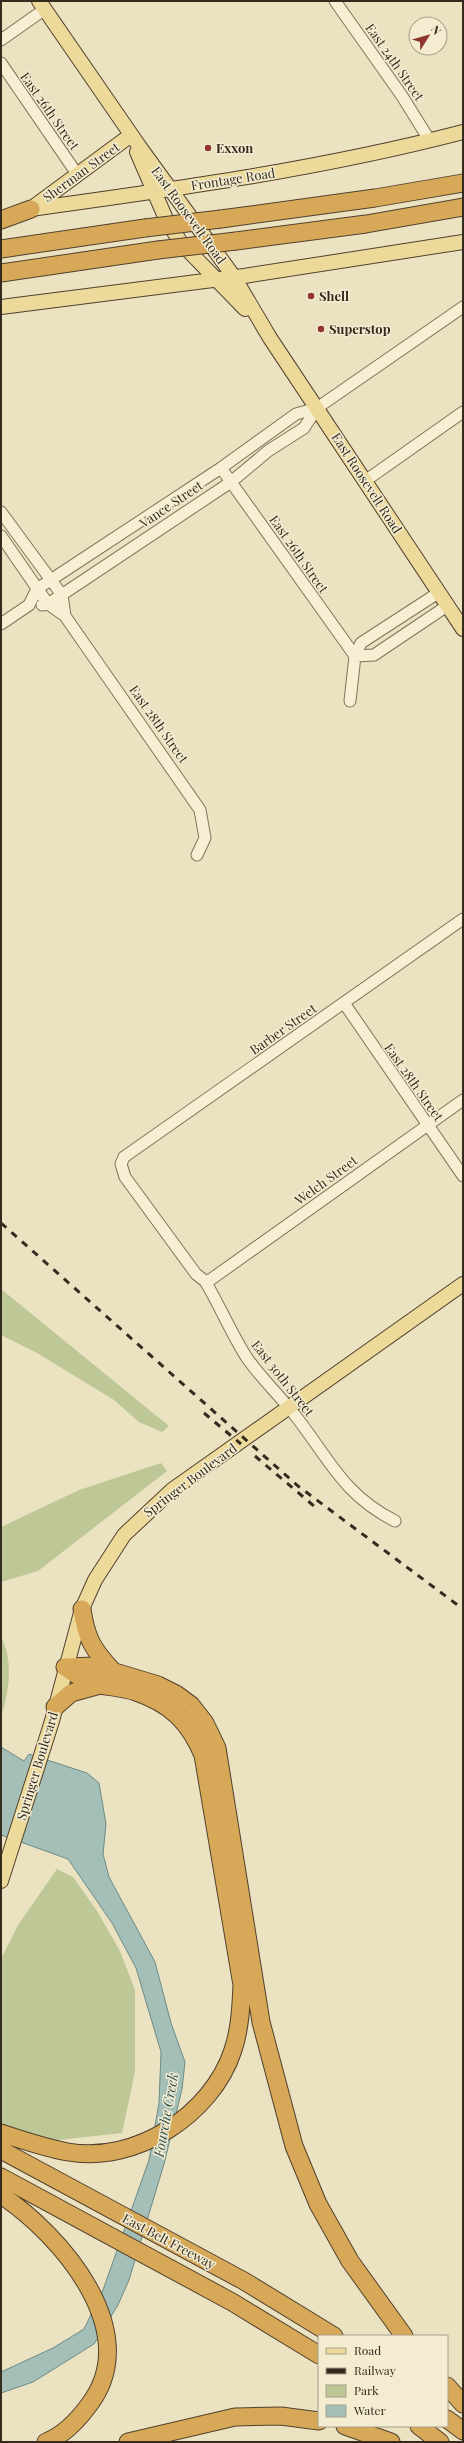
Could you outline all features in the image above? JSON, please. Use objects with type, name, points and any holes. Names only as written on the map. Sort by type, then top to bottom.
[{"type":"highway","points":[[1,249],[145,228],[375,198],[463,183]]},
{"type":"highway","points":[[1,273],[158,250],[366,224],[463,207]]},
{"type":"highway","points":[[1,220],[31,209]]},
{"type":"highway","points":[[82,1609],[85,1632],[91,1645],[113,1672]]},
{"type":"highway","points":[[64,1667],[95,1666],[158,1685],[191,1704],[205,1724],[217,1748],[261,2022],[294,2146],[318,2204],[350,2261],[403,2335]]},
{"type":"highway","points":[[1,2132],[69,2152],[106,2152],[134,2146],[170,2129],[193,2110],[218,2083],[233,2051],[240,2023],[242,1985],[203,1755],[194,1733],[177,1714],[161,1703],[136,1692],[90,1682],[64,1667]]},
{"type":"highway","points":[[54,1714],[72,1693],[100,1684]]},
{"type":"highway","name":"East Belt Freeway","points":[[1,2150],[244,2281],[332,2335]]},
{"type":"highway","name":"East Belt Freeway","points":[[1,2177],[232,2302],[318,2354]]},
{"type":"highway","points":[[1,2195],[20,2208],[72,2262],[90,2288],[104,2324],[107,2360],[99,2392],[80,2418],[57,2438],[46,2442]]},
{"type":"highway","points":[[448,2387],[463,2404]]},
{"type":"highway","points":[[128,2442],[235,2417],[281,2416],[318,2421]]},
{"type":"highway","points":[[448,2419],[463,2431]]},
{"type":"highway","points":[[348,2427],[391,2442]]},
{"type":"highway","points":[[420,2427],[440,2442]]},
{"type":"main road","name":"East Roosevelt Road","points":[[42,5],[131,135],[171,188],[234,277],[270,338],[463,629]]},
{"type":"main road","name":"Frontage Road","points":[[31,209],[154,193],[171,188],[337,162],[463,132]]},
{"type":"main road","name":"East Roosevelt Road","points":[[131,135],[166,220],[181,243],[218,279],[270,338]]},
{"type":"main road","name":"Sherman Street","points":[[31,209],[131,135]]},
{"type":"main road","points":[[1,307],[234,277],[463,242]]},
{"type":"main road","name":"Springer Boulevard","points":[[1,1880],[54,1714],[64,1667],[82,1609],[109,1557],[133,1525],[172,1490],[463,1284]]},
{"type":"street","name":"East 24th Street","points":[[335,1],[402,96],[430,141]]},
{"type":"street","points":[[1,40],[42,5]]},
{"type":"street","name":"East 26th Street","points":[[1,63],[77,174]]},
{"type":"street","points":[[446,137],[463,124]]},
{"type":"street","name":"Frontage Road","points":[[1,214],[31,209]]},
{"type":"street","name":"Vance Street","points":[[37,589],[221,468],[296,414],[317,408],[463,307]]},
{"type":"street","name":"Vance Street","points":[[29,605],[48,604],[231,482],[268,451],[304,428],[317,408]]},
{"type":"street","points":[[365,481],[463,412]]},
{"type":"street","name":"East 26th Street","points":[[221,468],[356,656]]},
{"type":"street","name":"East 28th Street","points":[[1,512],[62,595],[65,616]]},
{"type":"street","name":"East 28th Street","points":[[1,536],[48,604],[65,616],[200,810],[205,838],[197,856]]},
{"type":"street","points":[[1,624],[29,605],[37,589]]},
{"type":"street","points":[[350,700],[356,656],[361,643],[438,593]]},
{"type":"street","points":[[356,656],[374,655],[447,606]]},
{"type":"street","name":"Barber Street","points":[[121,1164],[124,1157],[463,919]]},
{"type":"street","name":"East 28th Street","points":[[344,1003],[463,1176]]},
{"type":"street","name":"Welch Street","points":[[205,1280],[210,1280],[427,1124],[463,1100]]},
{"type":"street","name":"East 30th Street","points":[[121,1164],[125,1177],[196,1274],[205,1280],[248,1359],[288,1408],[337,1475],[367,1505],[395,1520]]},
{"type":"green space","points":[[1,1289],[169,1426],[162,1432],[139,1422],[114,1400],[37,1353],[1,1335]]},
{"type":"green space","points":[[161,1463],[167,1471],[38,1571],[1,1582],[1,1527],[79,1490]]},
{"type":"green space","points":[[1,1637],[8,1656],[9,1677],[1,1717]]},
{"type":"green space","points":[[57,1869],[73,1877],[97,1911],[120,1951],[135,1990],[135,2072],[122,2133],[49,2141],[1,2125],[1,1959],[18,1925]]},
{"type":"water","name":"Fourche Creek","points":[[1,1747],[24,1761],[29,1754],[87,1773],[99,1783],[106,1824],[103,1854],[109,1877],[155,1962],[171,2023],[185,2062],[182,2089],[164,2164],[129,2280],[118,2305],[94,2344],[33,2382],[1,2393],[1,2372],[53,2348],[84,2329],[103,2290],[149,2160],[159,2103],[161,2052],[136,1968],[112,1923],[68,1859],[1,1835]]},
{"type":"railway","points":[[1,1223],[298,1486],[463,1609]]},
{"type":"railway","points":[[204,1413],[241,1444]]},
{"type":"railway","points":[[255,1456],[314,1506]]},
{"type":"place","name":"Exxon","points":[[208,148]]},
{"type":"place","name":"Shell","points":[[311,296]]},
{"type":"place","name":"Superstop","points":[[321,329]]}]
